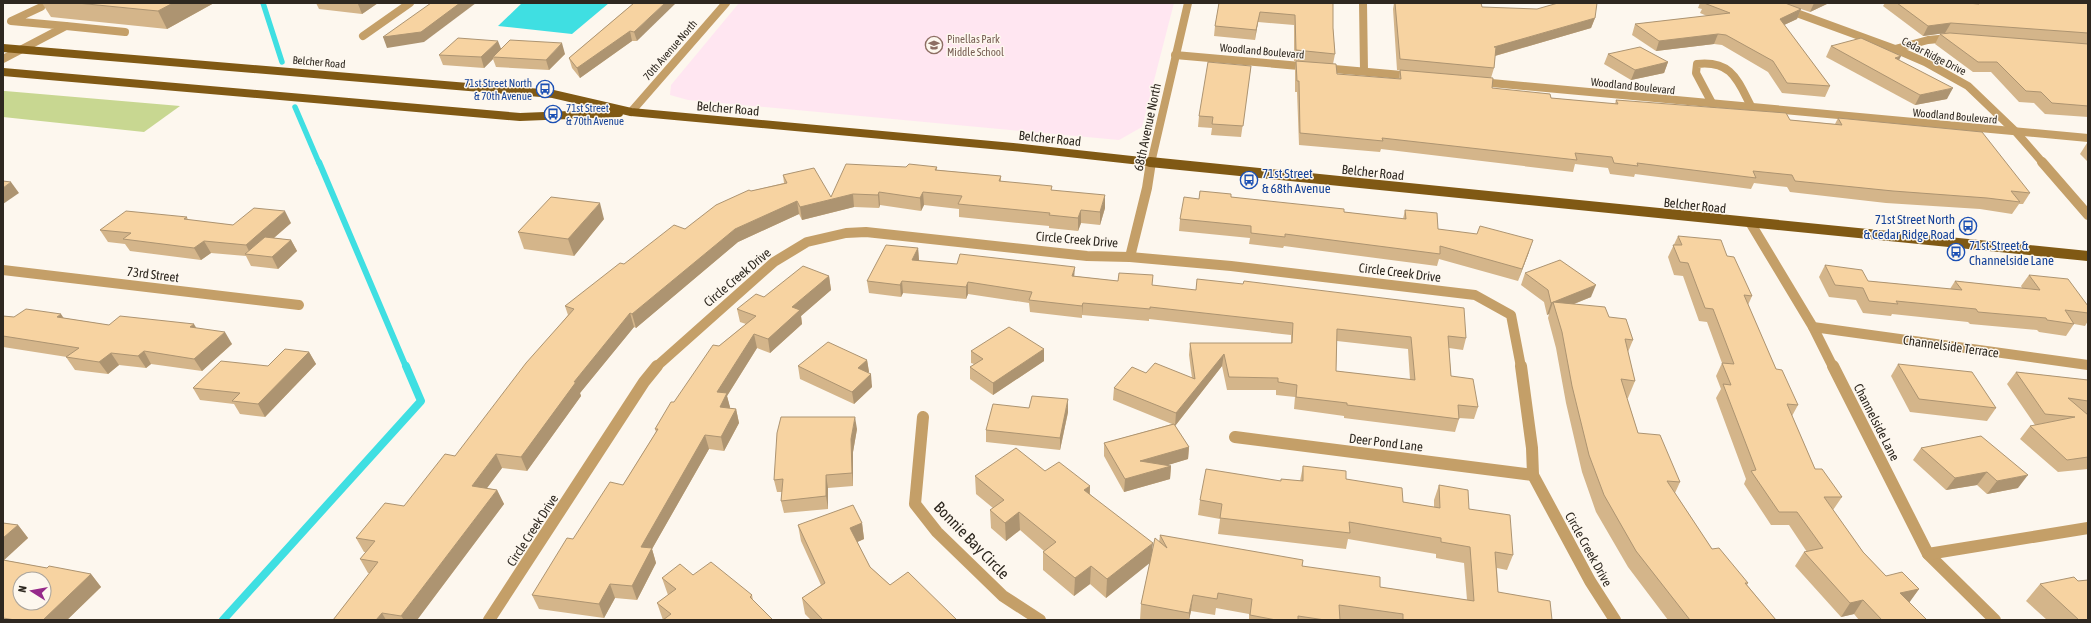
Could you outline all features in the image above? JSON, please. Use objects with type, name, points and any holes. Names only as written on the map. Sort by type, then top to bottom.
[{"type":"main road","name":"Belcher Road","points":[[3,48],[553,94],[631,112],[1151,161],[1751,224],[2088,256]]},
{"type":"main road","name":"Belcher Road","points":[[3,72],[520,117],[554,117],[631,112]]},
{"type":"street","points":[[363,36],[410,3]]},
{"type":"street","name":"70th Avenue North","points":[[631,112],[726,3]]},
{"type":"street","name":"68th Avenue North","points":[[1130,257],[1148,188],[1151,161],[1188,3]]},
{"type":"street","points":[[1364,3],[1364,71]]},
{"type":"street","name":"Cedar Ridge Drive","points":[[1769,3],[1895,49],[1925,62],[1968,86],[2016,132],[2088,215]]},
{"type":"street","points":[[41,7],[11,21],[125,32]]},
{"type":"street","points":[[3,59],[66,26]]},
{"type":"street","points":[[1895,49],[1928,40],[1960,38]]},
{"type":"street","name":"Woodland Boulevard","points":[[1175,55],[1420,76]]},
{"type":"street","points":[[1713,105],[1696,73],[1697,64],[1720,65],[1728,68],[1733,73],[1752,108]]},
{"type":"street","name":"Woodland Boulevard","points":[[1475,82],[1713,105],[2088,138]]},
{"type":"street","name":"Channelside Lane","points":[[1751,224],[1813,327],[1928,554],[1995,620]]},
{"type":"street","name":"Circle Creek Drive","points":[[490,620],[644,382],[662,360],[770,265],[807,242],[846,233],[866,232],[1087,256],[1130,257],[1231,266],[1475,295],[1511,315],[1527,410],[1532,448],[1533,475],[1590,581],[1615,620]]},
{"type":"street","name":"73rd Street","points":[[3,270],[299,305]]},
{"type":"street","name":"Channelside Terrace","points":[[1813,327],[2088,364]]},
{"type":"street","name":"Bonnie Bay Circle","points":[[923,417],[915,504],[937,532],[1003,596],[1040,620]]},
{"type":"street","name":"Deer Pond Lane","points":[[1235,437],[1533,475]]},
{"type":"street","points":[[1928,554],[2088,528]]},
{"type":"shaded area","name":"Pinellas Park Middle School","points":[[739,3],[1174,3],[1142,127],[1119,140],[688,100],[670,95],[671,85]]},
{"type":"green space","points":[[3,91],[180,106],[144,132],[3,117]]},
{"type":"water","points":[[522,3],[609,3],[572,34],[498,26]]},
{"type":"building","points":[[77,3],[173,3],[158,11]]},
{"type":"building","points":[[431,3],[460,3],[421,32],[383,37]]},
{"type":"building","points":[[634,3],[665,3],[634,32],[630,31],[577,68],[569,58]]},
{"type":"building","points":[[1219,3],[1333,3],[1335,54],[1296,50],[1295,15],[1260,12],[1256,30],[1215,26]]},
{"type":"building","points":[[1395,3],[1481,3],[1482,7],[1537,9],[1558,3],[1597,3],[1595,18],[1494,47],[1496,47],[1494,68],[1400,59]]},
{"type":"building","points":[[1704,3],[1785,3],[1801,9],[1780,19],[1830,86],[1787,83],[1773,61],[1726,35],[1718,34],[1659,41],[1635,24],[1730,13]]},
{"type":"building","points":[[1897,3],[2088,3],[2088,33],[1951,23],[1928,26]]},
{"type":"building","points":[[1950,33],[2088,44],[2088,106],[2052,103],[2041,92],[2026,91],[1997,62],[1978,62],[1940,34]]},
{"type":"building","points":[[458,38],[498,41],[481,57],[439,55]]},
{"type":"building","points":[[1861,38],[1901,56],[1895,58],[1953,88],[1920,95],[1831,46]]},
{"type":"building","points":[[510,40],[562,43],[546,60],[493,57]]},
{"type":"building","points":[[1640,47],[1668,62],[1635,70],[1608,54]]},
{"type":"building","points":[[1296,61],[1336,64],[1337,74],[1401,79],[1400,70],[1493,78],[1492,88],[1550,94],[1551,98],[1618,104],[1616,100],[1786,113],[1790,120],[1842,125],[1838,118],[1982,132],[2030,193],[2011,191],[2020,202],[1795,181],[1792,175],[1753,171],[1756,178],[1637,163],[1638,166],[1614,163],[1612,157],[1575,153],[1577,160],[1382,138],[1383,141],[1300,133],[1299,81],[1297,81]]},
{"type":"building","points":[[1208,62],[1251,66],[1243,126],[1212,124],[1213,117],[1199,116]]},
{"type":"building","points":[[846,164],[906,167],[909,164],[937,167],[935,170],[1001,176],[999,181],[1052,186],[1051,190],[1105,195],[1100,212],[1081,210],[1078,218],[1049,215],[1050,213],[958,204],[962,196],[923,192],[920,198],[879,192],[878,195],[853,194],[800,207],[797,201],[735,229],[632,314],[630,313],[574,382],[576,382],[521,457],[496,454],[472,486],[497,490],[401,616],[382,613],[376,620],[333,620],[378,562],[360,559],[375,541],[356,538],[385,503],[404,506],[445,454],[455,456],[526,363],[574,309],[565,306],[620,263],[624,264],[674,225],[685,229],[716,205],[749,190],[751,191],[787,183],[783,175],[814,168],[831,197]]},
{"type":"building","points":[[3,181],[11,182],[3,188]]},
{"type":"building","points":[[1200,191],[1231,194],[1231,197],[1344,209],[1344,212],[1406,219],[1405,210],[1437,213],[1438,229],[1477,234],[1480,226],[1533,240],[1522,269],[1440,246],[1440,254],[1285,234],[1285,237],[1251,233],[1251,226],[1180,219],[1184,197],[1199,199]]},
{"type":"building","points":[[551,197],[600,203],[568,239],[518,232]]},
{"type":"building","points":[[254,208],[285,211],[246,245],[204,241],[194,248],[123,239],[131,233],[100,230],[126,211],[187,217],[184,219],[233,225]]},
{"type":"building","points":[[1678,236],[1721,240],[1727,256],[1734,257],[1752,296],[1744,295],[1776,369],[1782,370],[1798,405],[1787,404],[1815,469],[1822,469],[1842,497],[1824,497],[1863,552],[1886,576],[1902,572],[1919,589],[1900,593],[1927,620],[1882,620],[1863,600],[1850,603],[1804,552],[1823,548],[1797,512],[1779,512],[1751,471],[1756,470],[1723,384],[1731,385],[1722,363],[1734,364],[1713,309],[1705,308],[1688,263],[1680,262],[1673,245],[1682,245]]},
{"type":"building","points":[[265,237],[291,240],[272,257],[245,254]]},
{"type":"building","points":[[886,245],[918,248],[912,260],[957,264],[960,254],[1075,267],[1072,276],[1118,281],[1119,273],[1153,275],[1152,285],[1196,290],[1197,279],[1243,284],[1244,281],[1464,308],[1466,338],[1448,336],[1451,376],[1473,379],[1478,407],[1458,405],[1459,419],[1296,397],[1297,385],[1278,382],[1278,378],[1229,377],[1224,354],[1176,413],[1114,388],[1132,367],[1146,373],[1155,363],[1195,379],[1190,343],[1292,343],[1293,323],[1150,307],[1150,309],[1083,303],[1082,306],[1029,300],[1032,292],[968,282],[966,287],[902,281],[900,285],[867,281]],"holes":[[[1337,329],[1411,337],[1415,380],[1336,371]]]},
{"type":"building","points":[[1560,260],[1596,285],[1551,303],[1548,290],[1525,273]]},
{"type":"building","points":[[1825,265],[1862,270],[1868,281],[1962,290],[1955,281],[2040,290],[2029,275],[2068,279],[2088,306],[2088,313],[2065,310],[2074,324],[2047,320],[2046,318],[1978,312],[1976,309],[1896,301],[1898,304],[1869,301],[1863,288],[1835,285]]},
{"type":"building","points":[[803,266],[829,276],[792,307],[800,310],[768,339],[754,334],[717,392],[727,393],[720,407],[736,409],[721,437],[705,435],[641,547],[652,548],[632,586],[610,584],[599,604],[532,595],[567,538],[573,539],[610,482],[623,485],[658,429],[655,429],[671,402],[674,402],[713,345],[719,346],[756,316],[737,309],[756,294],[764,297]]},
{"type":"building","points":[[1553,302],[1605,307],[1609,317],[1626,319],[1633,340],[1625,339],[1635,381],[1621,379],[1638,433],[1660,435],[1680,482],[1667,481],[1712,549],[1719,548],[1748,583],[1745,583],[1776,620],[1690,620],[1636,551],[1604,495],[1589,455],[1572,386],[1562,332]]},
{"type":"building","points":[[26,309],[61,314],[57,317],[109,325],[120,316],[194,324],[190,327],[225,332],[194,359],[144,351],[138,356],[111,353],[99,362],[66,357],[79,348],[3,336],[3,316],[14,317]]},
{"type":"building","points":[[1009,327],[1044,349],[993,383],[970,367],[983,359],[971,351]]},
{"type":"building","points":[[828,342],[867,360],[858,368],[871,374],[852,392],[798,366]]},
{"type":"building","points":[[285,349],[309,352],[258,404],[232,401],[240,393],[193,388],[221,361],[268,366]]},
{"type":"building","points":[[1898,364],[1972,372],[1996,408],[1919,399]]},
{"type":"building","points":[[2016,372],[2088,380],[2088,401],[2068,398],[2088,415],[2088,457],[2067,460],[2030,426],[2075,417],[2045,414]]},
{"type":"building","points":[[1032,396],[1068,399],[1060,438],[986,430],[993,404],[1029,408]]},
{"type":"building","points":[[781,417],[855,417],[851,439],[852,473],[826,475],[826,496],[781,501],[783,479],[774,480],[777,433]]},
{"type":"building","points":[[1174,424],[1189,447],[1140,461],[1171,466],[1125,479],[1104,443]]},
{"type":"building","points":[[1981,436],[2028,475],[1997,481],[1987,472],[1955,478],[1921,448]]},
{"type":"building","points":[[1016,448],[1045,471],[1059,462],[1090,486],[1084,490],[1153,543],[1107,579],[1091,566],[1075,578],[1043,552],[1056,542],[1019,512],[1005,523],[990,510],[1004,500],[975,476]]},
{"type":"building","points":[[1303,466],[1346,471],[1346,479],[1402,488],[1403,502],[1440,508],[1439,485],[1468,490],[1469,509],[1510,515],[1513,555],[1495,552],[1498,592],[1550,601],[1552,620],[1403,620],[1403,614],[1339,605],[1340,620],[1325,620],[1298,616],[1298,620],[1276,620],[1250,615],[1252,599],[1218,593],[1217,599],[1193,595],[1189,613],[1141,604],[1155,538],[1167,548],[1160,535],[1303,560],[1302,566],[1380,577],[1380,587],[1474,601],[1470,547],[1441,542],[1441,538],[1349,522],[1350,533],[1220,518],[1222,504],[1200,500],[1206,469],[1281,481],[1281,479],[1303,481]]},
{"type":"building","points":[[853,505],[862,523],[850,528],[870,567],[890,585],[908,572],[957,620],[823,620],[802,598],[825,583],[798,525]]},
{"type":"building","points":[[3,523],[18,525],[3,538]]},
{"type":"building","points":[[3,560],[47,568],[49,566],[91,574],[43,620],[15,620],[3,618]]},
{"type":"building","points":[[711,562],[752,595],[750,597],[773,620],[663,620],[671,614],[657,603],[676,589],[662,578],[680,564],[693,575]]},
{"type":"building","points":[[2074,577],[2078,581],[2088,580],[2088,620],[2079,620],[2040,584]]},
{"type":"waterway","points":[[263,3],[282,62]]},
{"type":"waterway","points":[[295,107],[319,163]]},
{"type":"waterway","points":[[319,162],[406,367]]},
{"type":"waterway","points":[[223,620],[421,401],[406,366]]},
{"type":"place","name":"Pinellas Park Middle School","points":[[934,45]]},
{"type":"place","name":"71st Street North & 70th Avenue","points":[[545,89]]},
{"type":"place","name":"71st Street & 70th Avenue","points":[[553,114]]},
{"type":"place","name":"71st Street & 68th Avenue","points":[[1249,180]]},
{"type":"place","name":"71st Street North & Cedar Ridge Road","points":[[1968,226]]},
{"type":"place","name":"71st Street & Channelside Lane","points":[[1956,252]]}]
